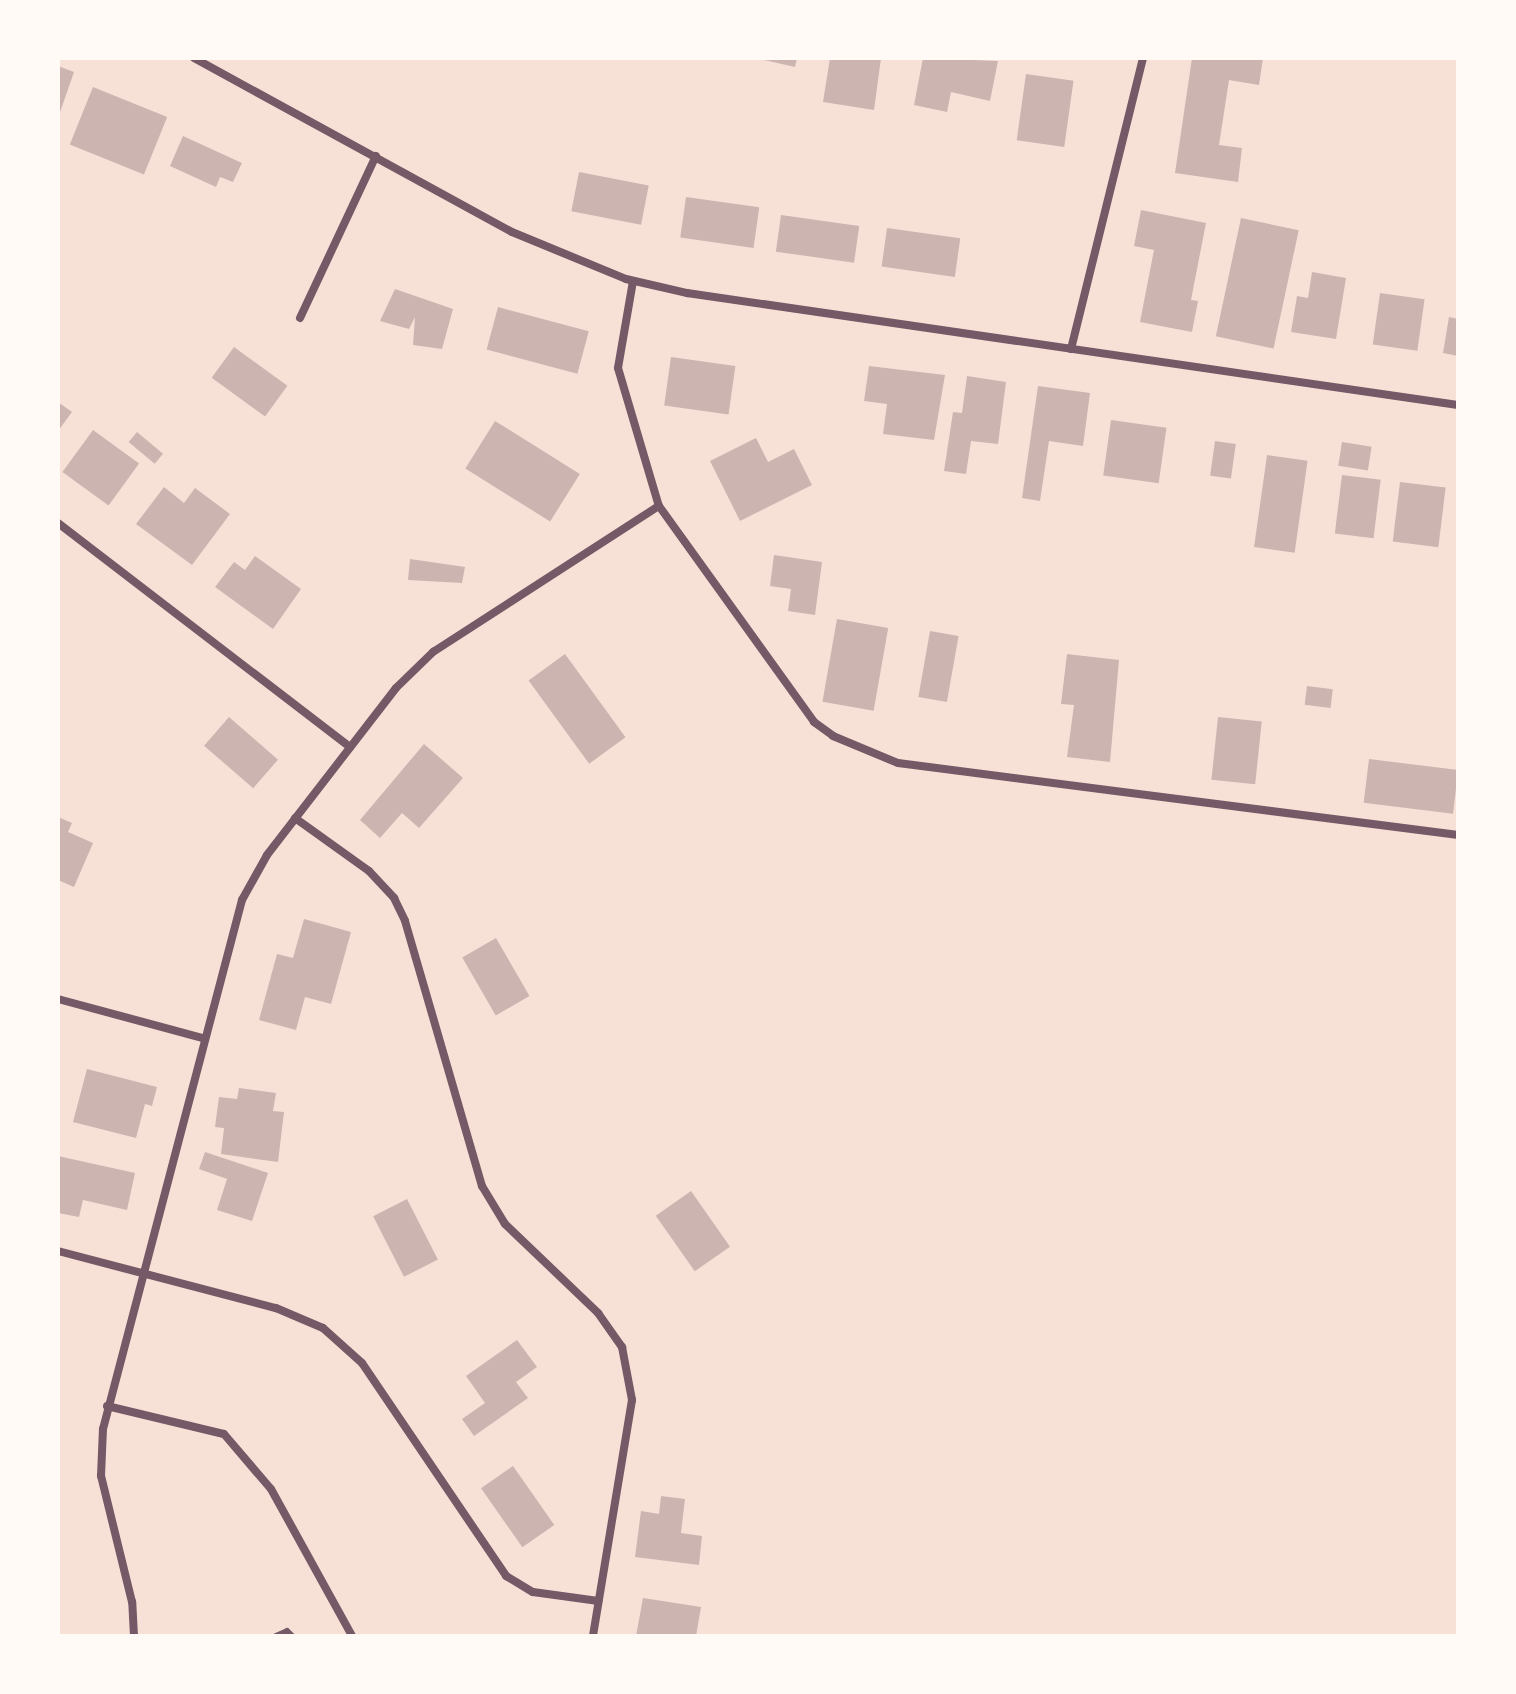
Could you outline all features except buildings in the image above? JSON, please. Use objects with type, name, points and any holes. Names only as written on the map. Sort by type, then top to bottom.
[{"type":"street","points":[[194,58],[512,232],[633,281],[1458,405]]},
{"type":"street","points":[[1071,349],[1143,58]]},
{"type":"street","points":[[300,318],[376,156]]},
{"type":"street","points":[[633,281],[619,343],[619,381],[659,506],[814,722],[876,757],[1458,835]]},
{"type":"street","points":[[134,1636],[132,1602],[101,1476],[107,1406],[242,900],[295,818],[396,688],[433,652],[475,620],[659,506]]},
{"type":"street","points":[[58,523],[350,747]]},
{"type":"street","points":[[295,818],[369,871],[394,898],[405,921],[482,1186],[505,1224],[598,1313],[622,1347],[632,1400],[593,1636]]},
{"type":"street","points":[[58,999],[203,1038]]},
{"type":"street","points":[[58,1251],[141,1276],[293,1313],[337,1338],[372,1377],[506,1576],[533,1592],[598,1601]]},
{"type":"street","points":[[107,1406],[224,1434],[271,1489],[352,1636]]},
{"type":"lane","points":[[276,1636],[287,1631],[292,1636]]}]
